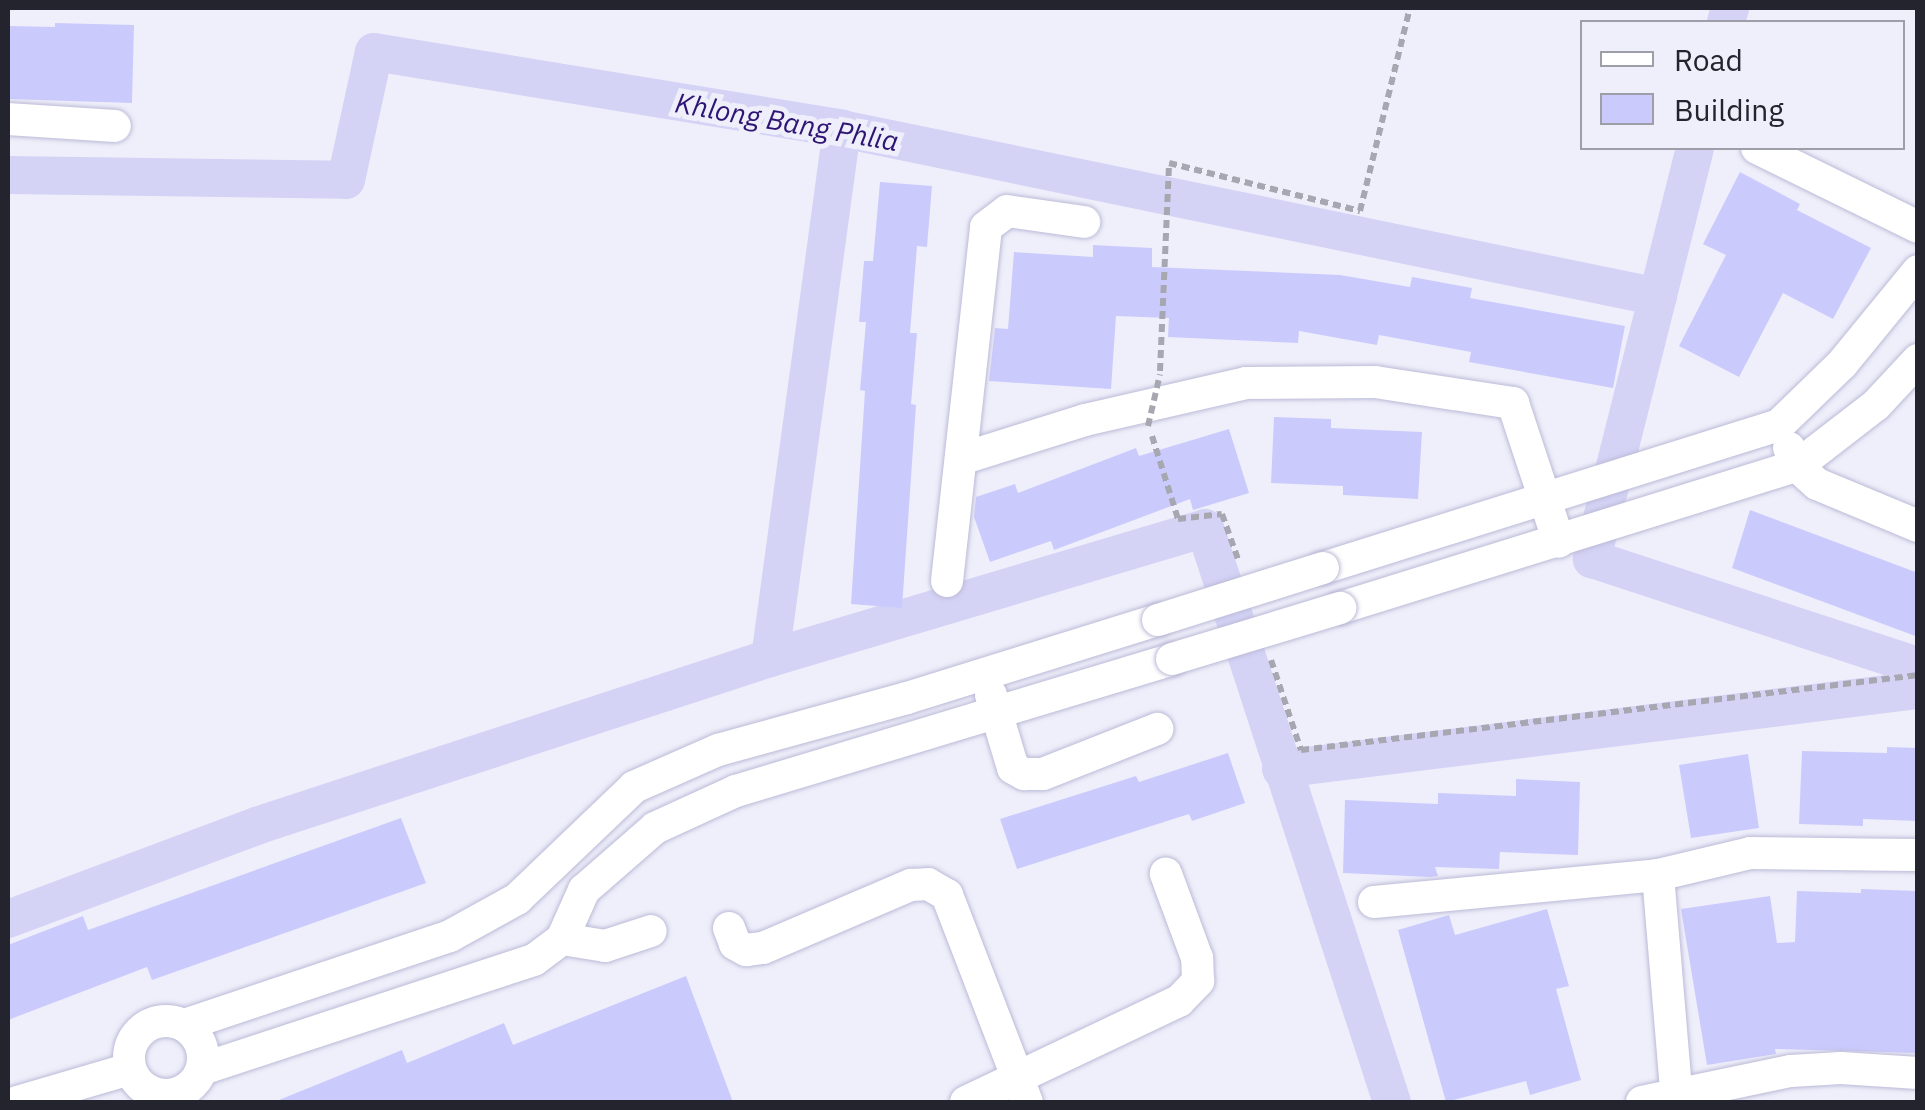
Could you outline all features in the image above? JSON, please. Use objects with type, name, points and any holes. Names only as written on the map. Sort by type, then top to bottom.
[{"type":"street","points":[[8,118],[115,126]]},
{"type":"street","points":[[1761,150],[1918,227]]},
{"type":"street","points":[[947,581],[964,458],[986,227],[1007,211],[1084,222]]},
{"type":"street","points":[[1918,271],[1842,364],[1779,425],[985,674],[701,758],[634,788],[517,899],[450,936],[184,1025],[160,1021],[138,1033],[128,1056],[130,1070],[145,1090],[170,1096],[534,960],[562,938],[584,890],[656,828],[736,792],[1698,500],[1797,466],[1876,405],[1918,360]]},
{"type":"street","points":[[964,458],[1085,420],[1246,383],[1374,382],[1513,403],[1560,494],[1571,538]]},
{"type":"street","points":[[1779,425],[1797,466],[1817,484],[1918,526]]},
{"type":"street","points":[[985,674],[1013,768],[1024,774],[1042,774],[1157,729]]},
{"type":"street","points":[[1374,902],[1658,874],[1750,853],[1918,854]]},
{"type":"street","points":[[966,1102],[1022,1091],[1179,1001],[1198,981],[1197,958],[1166,874]]},
{"type":"street","points":[[1658,874],[1677,1099]]},
{"type":"street","points":[[729,928],[735,944],[746,950],[763,948],[911,885],[928,884],[946,895],[1022,1091]]},
{"type":"street","points":[[562,938],[606,946],[651,931]]},
{"type":"street","points":[[184,1025],[200,1042],[190,1088]]},
{"type":"street","points":[[1642,1102],[1677,1099],[1791,1071],[1841,1068],[1918,1073]]},
{"type":"street","points":[[17,1102],[130,1070]]},
{"type":"path","points":[[1240,568],[1222,514],[1178,519],[1148,426],[1160,374],[1169,163],[1360,210],[1410,8]]},
{"type":"path","points":[[1265,641],[1301,750],[1918,676]]},
{"type":"building","points":[[55,23],[134,25],[132,103],[8,99],[8,26],[55,27]]},
{"type":"building","points":[[1740,172],[1800,204],[1797,210],[1871,248],[1833,319],[1783,293],[1739,377],[1679,346],[1726,255],[1703,244]]},
{"type":"building","points":[[880,182],[932,186],[927,247],[917,246],[910,333],[917,333],[911,404],[916,405],[902,608],[851,604],[865,391],[860,390],[866,322],[859,322],[864,261],[873,261]]},
{"type":"building","points":[[1093,245],[1152,248],[1152,267],[1340,275],[1410,287],[1412,277],[1472,288],[1470,298],[1625,326],[1613,388],[1469,362],[1471,352],[1379,335],[1377,345],[1299,331],[1298,343],[1168,337],[1169,318],[1116,316],[1111,389],[989,381],[995,328],[1008,329],[1014,252],[1093,257]]},
{"type":"building","points":[[1274,417],[1331,419],[1331,428],[1422,432],[1418,499],[1343,495],[1343,486],[1271,483]]},
{"type":"building","points":[[1229,429],[1249,493],[1193,510],[1190,499],[1054,550],[1051,541],[990,562],[974,517],[976,497],[1015,484],[1018,493],[1136,448],[1139,456]]},
{"type":"building","points":[[1750,510],[1918,573],[1918,637],[1732,568]]},
{"type":"building","points":[[1887,747],[1918,748],[1918,821],[1863,819],[1863,826],[1799,824],[1802,751],[1887,753]]},
{"type":"building","points":[[1228,753],[1245,803],[1192,821],[1189,814],[1017,869],[1000,819],[1136,776],[1139,782]]},
{"type":"building","points":[[1748,754],[1759,828],[1691,838],[1679,765]]},
{"type":"building","points":[[1516,779],[1580,782],[1578,855],[1500,852],[1499,869],[1435,867],[1438,876],[1430,877],[1343,873],[1345,800],[1438,804],[1438,793],[1516,796]]},
{"type":"building","points":[[401,818],[426,883],[152,980],[147,967],[8,1020],[8,945],[83,916],[88,930]]},
{"type":"building","points":[[1861,889],[1918,891],[1918,1053],[1775,1049],[1776,1054],[1707,1065],[1681,909],[1770,896],[1777,943],[1795,942],[1797,891],[1861,893]]},
{"type":"building","points":[[1547,909],[1569,986],[1556,989],[1581,1080],[1530,1095],[1526,1081],[1446,1102],[1398,930],[1449,915],[1455,935]]},
{"type":"building","points":[[686,976],[733,1102],[274,1102],[402,1050],[407,1063],[504,1023],[513,1045]]},
{"type":"waterway","points":[[1727,20],[1730,8]]},
{"type":"waterway","name":"Khlong Bang Phlia","points":[[8,175],[346,180],[374,52],[842,129],[1658,297]]},
{"type":"waterway","points":[[770,658],[842,129]]},
{"type":"waterway","points":[[1694,150],[1592,559],[1918,666]]},
{"type":"waterway","points":[[8,919],[259,825],[770,658],[1205,528],[1392,1102]]},
{"type":"waterway","points":[[1281,769],[1918,690]]}]
